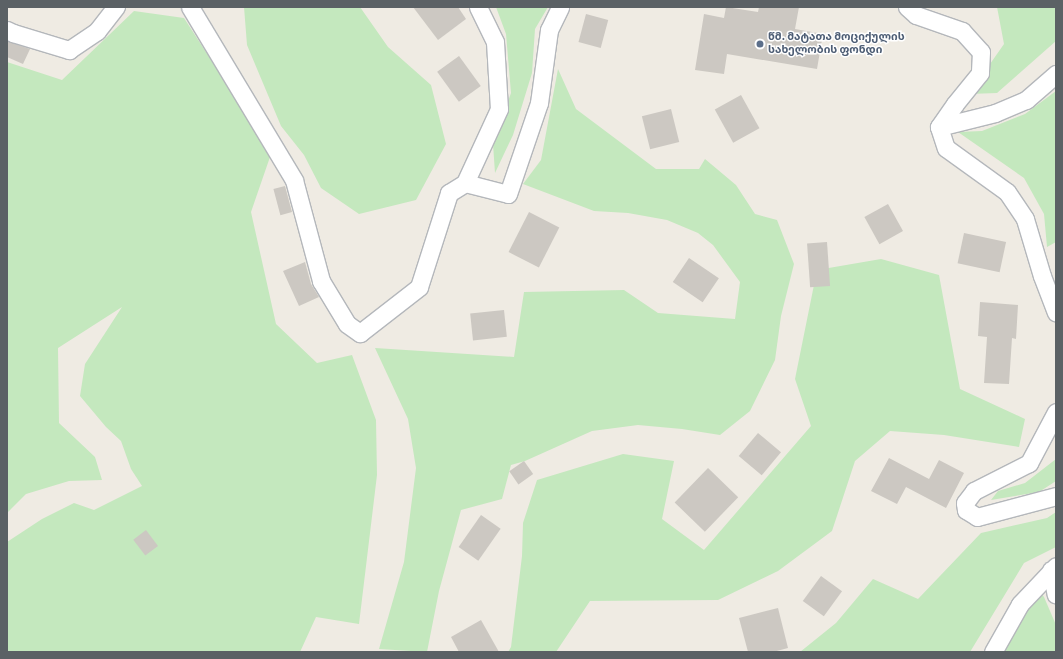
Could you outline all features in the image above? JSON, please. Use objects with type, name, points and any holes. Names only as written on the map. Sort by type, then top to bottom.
[{"type":"street","points":[[7,30],[13,34],[69,50],[97,31],[116,7]]},
{"type":"street","points":[[190,7],[294,180],[321,281],[347,324],[360,333],[419,287],[449,193],[465,183],[499,109],[495,42],[478,7]]},
{"type":"street","points":[[465,183],[508,194],[539,103],[549,30],[560,7]]},
{"type":"street","points":[[907,7],[916,15],[962,31],[981,52],[980,73],[955,104],[940,128],[946,148],[1007,192],[1025,219],[1042,276],[1056,312]]},
{"type":"street","points":[[940,128],[995,113],[1026,100],[1056,74]]},
{"type":"street","points":[[1056,412],[1029,463],[974,491],[965,503],[966,510],[977,517],[1056,496]]},
{"type":"street","points":[[1053,568],[1056,595]]},
{"type":"street","points":[[993,652],[1020,604],[1053,568]]},
{"type":"green space","points":[[244,7],[360,7],[388,47],[431,85],[446,144],[416,200],[359,214],[321,188],[304,155],[281,126],[247,45]]},
{"type":"green space","points":[[496,7],[548,7],[535,29],[532,73],[513,135],[495,173],[493,144],[511,93],[506,34]]},
{"type":"green space","points":[[997,7],[1056,7],[1056,41],[997,93],[969,94],[1004,44]]},
{"type":"green space","points":[[134,11],[184,18],[235,97],[270,157],[251,212],[276,324],[317,363],[352,355],[376,420],[377,475],[359,624],[316,617],[300,652],[7,652],[7,542],[42,519],[74,503],[94,510],[142,486],[131,469],[121,441],[106,427],[80,396],[85,364],[122,307],[58,348],[59,423],[95,457],[102,480],[69,481],[26,494],[7,513],[7,62],[62,80]]},
{"type":"green space","points":[[558,69],[576,109],[656,169],[699,169],[705,159],[736,185],[755,214],[777,220],[794,264],[781,316],[775,360],[750,411],[720,435],[682,429],[638,425],[592,431],[525,461],[511,465],[502,499],[461,510],[439,591],[427,652],[379,649],[404,562],[416,468],[408,419],[375,348],[514,357],[524,292],[624,290],[658,313],[735,319],[740,282],[713,245],[698,233],[667,220],[628,213],[594,211],[523,184],[541,160]]},
{"type":"green space","points":[[1056,91],[1056,242],[1047,247],[1044,214],[1024,178],[958,132],[982,131],[1025,114]]},
{"type":"green space","points":[[881,259],[939,275],[960,389],[1025,419],[1019,447],[944,435],[890,431],[855,461],[832,531],[778,571],[718,600],[590,601],[556,652],[508,652],[511,647],[522,556],[523,523],[537,480],[623,454],[674,461],[662,519],[704,550],[811,426],[795,379],[817,270]]},
{"type":"green space","points":[[1056,459],[1056,481],[1039,492],[991,500],[998,491],[1025,483]]},
{"type":"green space","points":[[1056,512],[1056,547],[1024,563],[970,652],[800,652],[836,623],[873,579],[918,599],[981,533],[1047,518]]},
{"type":"green space","points":[[1038,589],[1044,597],[1056,625],[1056,652],[997,652]]},
{"type":"building","points":[[413,7],[458,7],[466,19],[438,40]]},
{"type":"building","name":"წმ. მატათა მოციქულის სახელობის ფონდი","points":[[726,7],[758,12],[759,7],[799,7],[795,29],[823,34],[817,69],[727,54],[724,74],[695,70],[704,14],[724,18]]},
{"type":"building","points":[[586,14],[608,20],[601,48],[578,42]]},
{"type":"building","points":[[7,41],[30,49],[23,64],[7,57]]},
{"type":"building","points":[[459,56],[481,86],[459,102],[437,72]]},
{"type":"building","points":[[741,95],[759,128],[733,143],[715,110]]},
{"type":"building","points":[[671,109],[679,142],[650,149],[642,116]]},
{"type":"building","points":[[285,186],[292,212],[280,215],[273,189]]},
{"type":"building","points":[[888,204],[903,231],[879,244],[864,217]]},
{"type":"building","points":[[529,212],[559,227],[539,268],[509,252]]},
{"type":"building","points":[[964,233],[1006,242],[1000,272],[958,263]]},
{"type":"building","points":[[827,242],[830,286],[810,287],[807,243]]},
{"type":"building","points":[[689,258],[719,278],[703,302],[673,282]]},
{"type":"building","points":[[305,262],[311,284],[319,297],[299,306],[283,271]]},
{"type":"building","points":[[980,302],[1018,305],[1016,339],[1012,338],[1009,384],[984,383],[987,337],[978,336]]},
{"type":"building","points":[[504,310],[507,337],[473,340],[470,314]]},
{"type":"building","points":[[758,433],[781,452],[762,475],[739,456]]},
{"type":"building","points":[[889,458],[929,479],[939,460],[964,473],[946,508],[906,487],[897,504],[871,491]]},
{"type":"building","points":[[524,461],[533,474],[518,484],[509,471]]},
{"type":"building","points":[[708,468],[738,497],[705,532],[675,503]]},
{"type":"building","points":[[481,515],[501,529],[478,561],[459,547]]},
{"type":"building","points":[[146,530],[158,546],[145,556],[133,540]]},
{"type":"building","points":[[821,576],[842,591],[824,616],[803,601]]},
{"type":"building","points":[[778,608],[788,648],[773,652],[748,652],[739,618]]},
{"type":"building","points":[[481,620],[499,652],[459,652],[451,637]]},
{"type":"place","name":"წმ. მატათა მოციქულის სახელობის ფონდი","points":[[760,44]]}]
